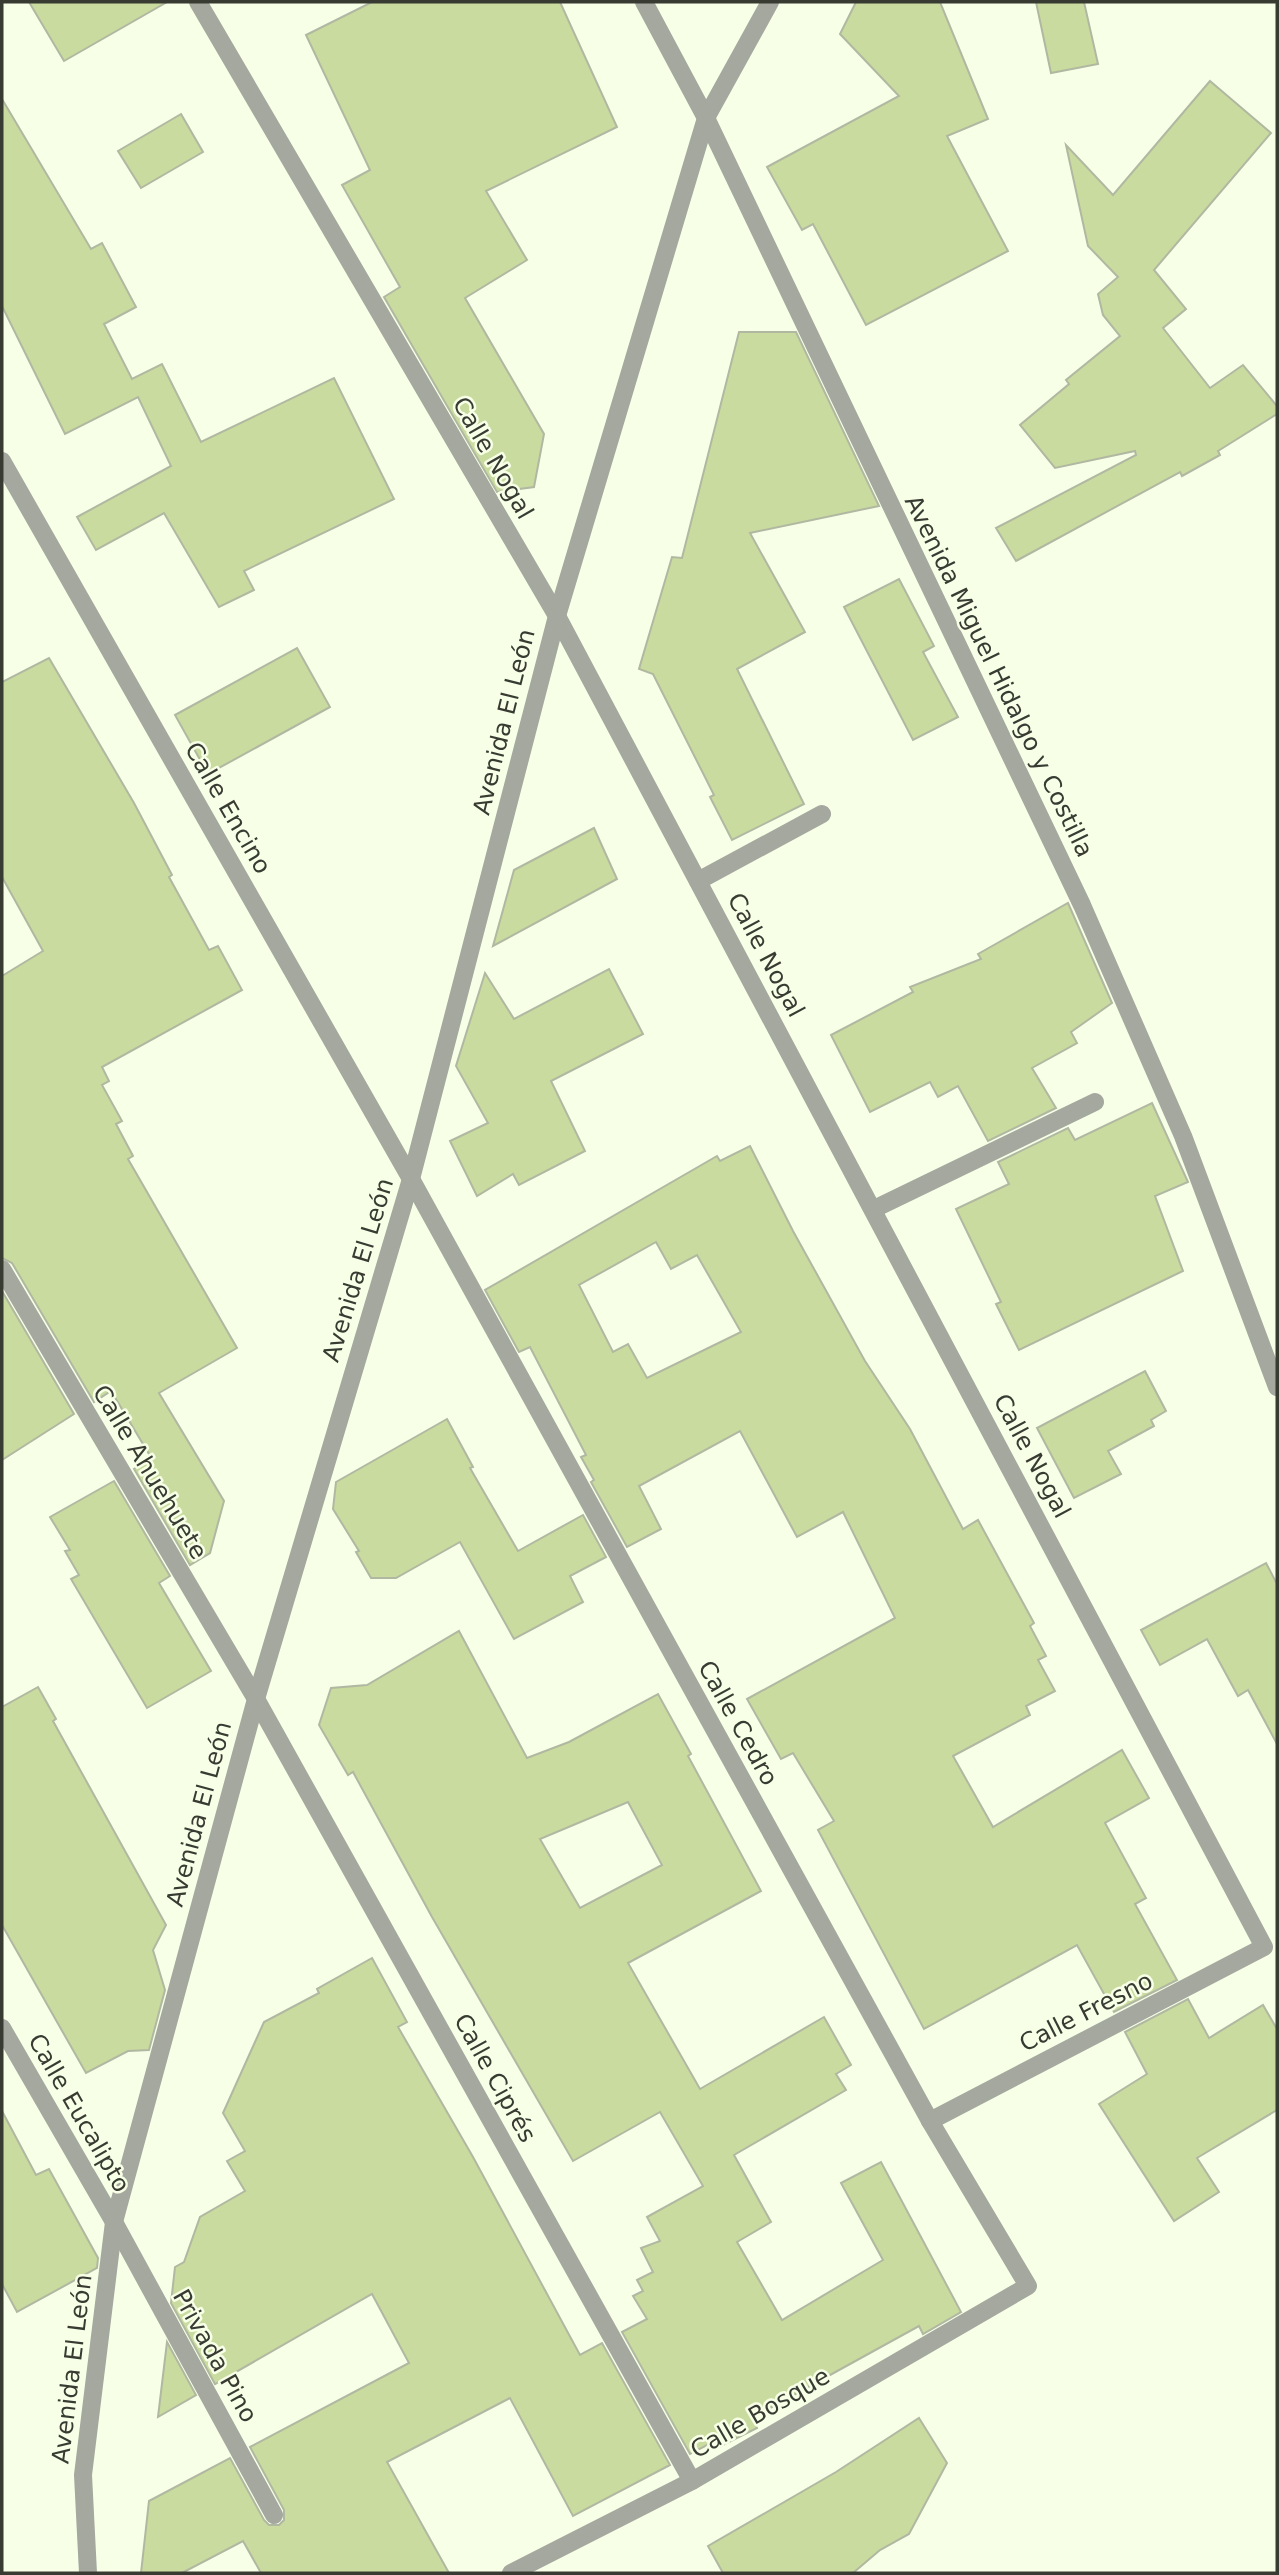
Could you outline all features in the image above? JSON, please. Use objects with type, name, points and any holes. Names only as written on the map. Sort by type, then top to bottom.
[{"type":"street","name":"Calle Nogal","points":[[198,2],[556,615],[1264,1947]]},
{"type":"street","name":"Avenida Miguel Hidalgo y Costilla","points":[[644,2],[706,118],[1082,905],[1183,1136],[1277,1387]]},
{"type":"street","name":"Avenida El León","points":[[88,2573],[83,2475],[114,2222],[256,1699],[411,1180],[556,615],[706,118],[770,2]]},
{"type":"street","name":"Calle Encino","points":[[2,461],[411,1180]]},
{"type":"street","points":[[698,881],[822,814]]},
{"type":"street","points":[[874,1209],[1095,1101]]},
{"type":"street","name":"Calle Cedro","points":[[411,1180],[930,2121],[1028,2286]]},
{"type":"street","name":"Calle Ahuehuete","points":[[2,1269],[256,1699]]},
{"type":"street","name":"Calle Ciprés","points":[[256,1699],[692,2481]]},
{"type":"street","name":"Calle Fresno","points":[[930,2121],[1264,1947]]},
{"type":"street","name":"Calle Eucalipto","points":[[2,2028],[114,2222]]},
{"type":"street","name":"Privada Pino","points":[[114,2222],[274,2515]]},
{"type":"street","name":"Calle Bosque","points":[[511,2573],[692,2481],[1028,2286]]},
{"type":"building","points":[[29,2],[167,2],[64,61]]},
{"type":"building","points":[[372,2],[560,2],[617,127],[486,191],[527,260],[465,298],[544,434],[534,487],[497,492],[384,297],[400,287],[342,185],[370,170],[306,35]]},
{"type":"building","points":[[856,2],[940,2],[988,119],[947,136],[1008,251],[866,325],[813,224],[802,230],[767,167],[899,96],[840,34]]},
{"type":"building","points":[[1036,2],[1084,2],[1098,64],[1051,73]]},
{"type":"building","points":[[1210,81],[1271,133],[1154,270],[1186,309],[1163,328],[1210,388],[1243,365],[1277,406],[1277,414],[1218,451],[1220,455],[1182,476],[1180,472],[1016,561],[996,528],[1136,455],[1135,451],[1055,468],[1020,425],[1069,384],[1066,380],[1120,336],[1103,315],[1098,294],[1118,277],[1088,246],[1066,145],[1113,195]]},
{"type":"building","points":[[2,99],[91,249],[102,243],[136,307],[104,324],[132,379],[162,364],[201,442],[334,378],[394,499],[244,571],[254,590],[219,607],[164,513],[96,550],[77,517],[171,466],[138,397],[65,434],[2,306]]},
{"type":"building","points":[[181,114],[203,152],[141,188],[118,151]]},
{"type":"building","points":[[739,332],[796,332],[879,506],[750,533],[805,632],[737,669],[804,804],[732,840],[710,797],[714,795],[653,674],[639,669],[672,557],[682,558]]},
{"type":"building","points":[[899,579],[934,646],[923,652],[958,717],[913,740],[844,607]]},
{"type":"building","points":[[297,648],[330,707],[208,774],[175,715]]},
{"type":"building","points":[[49,658],[134,803],[172,875],[169,877],[209,950],[218,946],[242,990],[102,1067],[109,1081],[102,1085],[122,1121],[116,1124],[133,1156],[128,1159],[237,1348],[159,1393],[224,1501],[210,1553],[190,1565],[134,1469],[152,1459],[111,1391],[94,1402],[12,1263],[2,1258],[2,976],[43,951],[2,877],[2,682]]},
{"type":"building","points":[[594,828],[617,879],[493,946],[514,870]]},
{"type":"building","points":[[1068,903],[1112,1003],[1071,1032],[1077,1043],[1032,1068],[1056,1108],[988,1141],[958,1086],[938,1097],[930,1082],[870,1112],[831,1035],[913,992],[910,987],[981,959],[978,954]]},
{"type":"building","points":[[609,969],[643,1034],[551,1081],[585,1151],[519,1185],[513,1174],[477,1196],[450,1141],[488,1123],[456,1066],[485,973],[514,1019]]},
{"type":"building","points":[[1152,1103],[1188,1182],[1155,1196],[1183,1271],[1019,1350],[996,1304],[1001,1302],[956,1209],[1009,1184],[998,1162],[1068,1128],[1075,1140]]},
{"type":"building","points":[[750,1146],[793,1231],[865,1361],[910,1429],[963,1529],[978,1520],[1034,1623],[1030,1626],[1046,1656],[1038,1660],[1055,1691],[1026,1706],[1030,1715],[953,1756],[993,1827],[1122,1750],[1149,1798],[1105,1823],[1146,1898],[1135,1904],[1177,1980],[1114,2012],[1077,1945],[924,2029],[818,1830],[834,1821],[793,1753],[781,1759],[747,1699],[895,1618],[843,1512],[797,1537],[740,1431],[639,1486],[661,1529],[627,1547],[591,1482],[594,1480],[581,1457],[586,1455],[530,1347],[519,1352],[485,1290],[717,1156],[720,1161]],"holes":[[[656,1242],[671,1269],[697,1255],[741,1332],[647,1378],[628,1344],[613,1352],[579,1285]]]},
{"type":"building","points":[[2,1291],[74,1414],[2,1460]]},
{"type":"building","points":[[1145,1371],[1166,1411],[1151,1420],[1154,1426],[1108,1451],[1121,1474],[1074,1498],[1037,1428]]},
{"type":"building","points":[[447,1419],[473,1467],[470,1468],[518,1551],[583,1515],[606,1557],[570,1576],[583,1602],[514,1639],[460,1542],[396,1578],[371,1578],[356,1552],[359,1551],[333,1509],[336,1482]]},
{"type":"building","points":[[114,1481],[170,1576],[159,1583],[211,1671],[147,1708],[71,1579],[79,1575],[65,1551],[70,1550],[50,1517]]},
{"type":"building","points":[[1266,1563],[1277,1584],[1277,1744],[1248,1690],[1238,1696],[1207,1639],[1160,1665],[1141,1630]]},
{"type":"building","points":[[459,1631],[527,1758],[569,1742],[658,1694],[691,1754],[688,1756],[761,1891],[628,1963],[700,2089],[824,2017],[851,2065],[836,2074],[846,2090],[734,2155],[771,2222],[737,2242],[782,2320],[883,2260],[841,2183],[881,2162],[961,2312],[923,2334],[919,2326],[752,2418],[757,2428],[715,2449],[711,2443],[690,2454],[622,2332],[647,2319],[633,2296],[643,2291],[637,2280],[653,2272],[641,2248],[660,2241],[647,2217],[703,2186],[660,2112],[573,2161],[432,1917],[353,1772],[348,1775],[319,1725],[331,1688],[367,1685]],"holes":[[[628,1802],[662,1865],[580,1908],[540,1839]]]},
{"type":"building","points":[[38,1687],[56,1719],[53,1721],[166,1925],[153,1950],[165,1990],[149,2050],[128,2051],[86,2073],[2,1925],[2,1707]]},
{"type":"building","points":[[372,1958],[407,2022],[398,2027],[473,2157],[580,2355],[602,2343],[670,2465],[573,2516],[510,2398],[387,2462],[449,2573],[261,2573],[243,2541],[182,2573],[141,2573],[149,2501],[230,2458],[264,2520],[269,2525],[279,2525],[284,2520],[284,2510],[250,2447],[409,2363],[372,2294],[215,2384],[171,2303],[175,2267],[184,2262],[200,2217],[245,2191],[227,2161],[245,2151],[223,2113],[264,2022],[319,1993],[317,1989]]},
{"type":"building","points":[[1188,1999],[1209,2038],[1263,2005],[1277,2029],[1277,2110],[1197,2158],[1219,2192],[1174,2221],[1099,2104],[1147,2074],[1125,2032]]},
{"type":"building","points":[[2,2111],[36,2175],[49,2169],[98,2258],[97,2268],[17,2312],[2,2284]]},
{"type":"building","points":[[167,2342],[196,2395],[158,2417]]},
{"type":"building","points":[[919,2418],[947,2463],[909,2534],[880,2550],[853,2573],[723,2573],[708,2546],[836,2472]]}]
